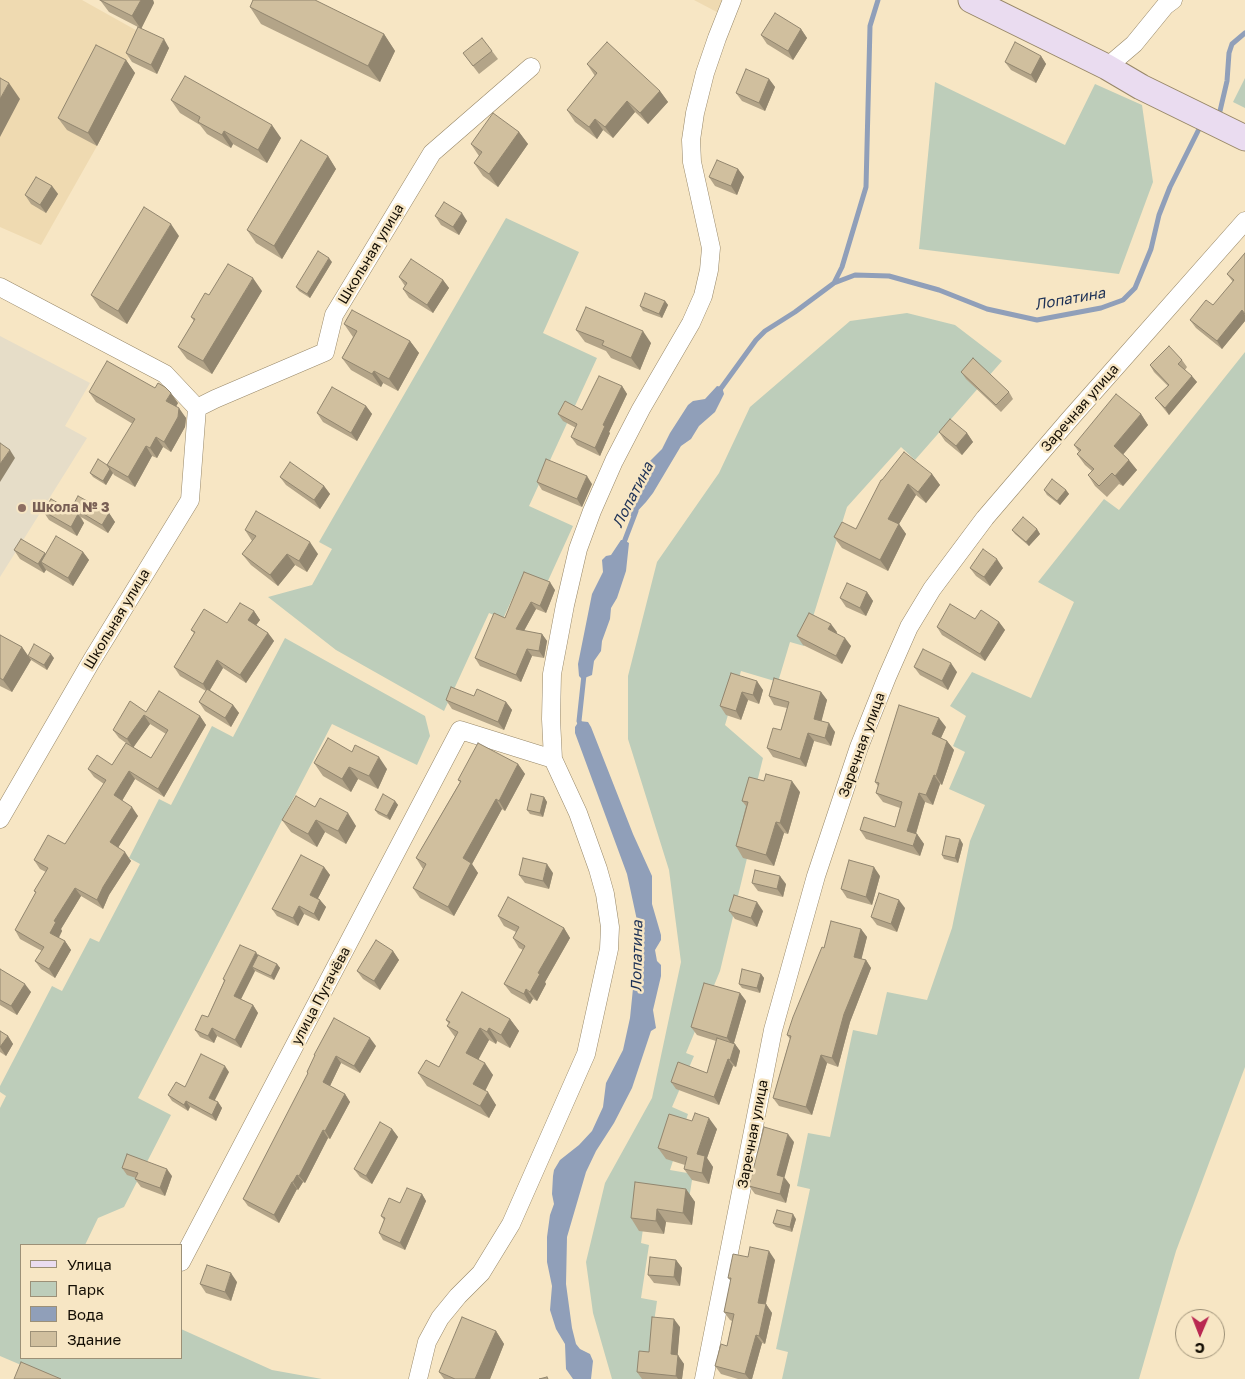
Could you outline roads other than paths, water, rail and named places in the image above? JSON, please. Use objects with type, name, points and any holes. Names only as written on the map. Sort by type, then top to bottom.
[{"type":"main road","points":[[971,0],[1245,138]]},
{"type":"street","points":[[418,1379],[427,1342],[440,1318],[458,1296],[481,1273],[511,1224],[586,1054],[610,949],[610,927],[605,894],[598,869],[578,813],[553,758],[551,719],[552,674],[578,549],[592,511],[614,461],[641,409],[691,323],[703,296],[709,270],[711,248],[692,162],[691,140],[695,113],[705,73],[732,0]]},
{"type":"street","points":[[1107,67],[1134,44],[1165,6],[1173,0]]},
{"type":"street","name":"Школьная улица","points":[[0,819],[92,660],[190,500],[197,408],[325,352],[334,315],[432,153],[531,67]]},
{"type":"street","name":"Заречная улица","points":[[704,1379],[773,1030],[816,876],[859,747],[886,677],[909,627],[932,590],[985,518],[1245,221]]},
{"type":"street","points":[[0,287],[165,374],[197,408]]},
{"type":"street","name":"улица Пугачёва","points":[[182,1260],[460,730],[553,758]]},
{"type":"water","points":[[717,386],[722,387],[724,394],[715,412],[699,426],[691,439],[681,446],[646,502],[633,516],[628,516],[625,511],[645,466],[662,449],[688,405],[693,401],[705,399]]},
{"type":"water","points":[[621,540],[629,543],[626,571],[617,598],[611,608],[610,619],[602,641],[601,651],[594,661],[592,675],[582,679],[579,676],[578,664],[592,594],[603,572],[602,560],[606,556],[611,555]]},
{"type":"water","points":[[579,721],[588,722],[591,727],[633,834],[652,876],[652,904],[661,935],[661,940],[655,950],[657,961],[661,965],[661,976],[653,1010],[656,1028],[651,1031],[632,1088],[586,1172],[567,1237],[566,1284],[572,1328],[576,1344],[580,1349],[590,1354],[593,1361],[591,1379],[573,1379],[566,1369],[565,1344],[556,1329],[550,1310],[552,1286],[547,1262],[547,1237],[550,1215],[554,1204],[552,1194],[553,1176],[560,1160],[579,1145],[592,1131],[603,1107],[606,1083],[623,1050],[630,1018],[638,925],[627,874],[575,733],[575,727]]},
{"type":"waterway","points":[[834,283],[842,267],[866,187],[870,26],[878,0]]},
{"type":"waterway","name":"Лопатина","points":[[1216,116],[1220,111],[1227,81],[1229,53],[1232,44],[1245,33]]},
{"type":"waterway","name":"Лопатина","points":[[719,391],[756,340],[765,331],[795,312],[834,283],[855,275],[889,276],[939,290],[987,309],[1037,320],[1101,308],[1123,300],[1135,288],[1151,249],[1159,215],[1170,187],[1199,129],[1204,126]]},
{"type":"waterway","name":"Лопатина","points":[[623,545],[636,511]]},
{"type":"waterway","name":"Лопатина","points":[[581,726],[579,721],[584,675]]},
{"type":"place","name":"Школа № 3","points":[[22,508]]}]
